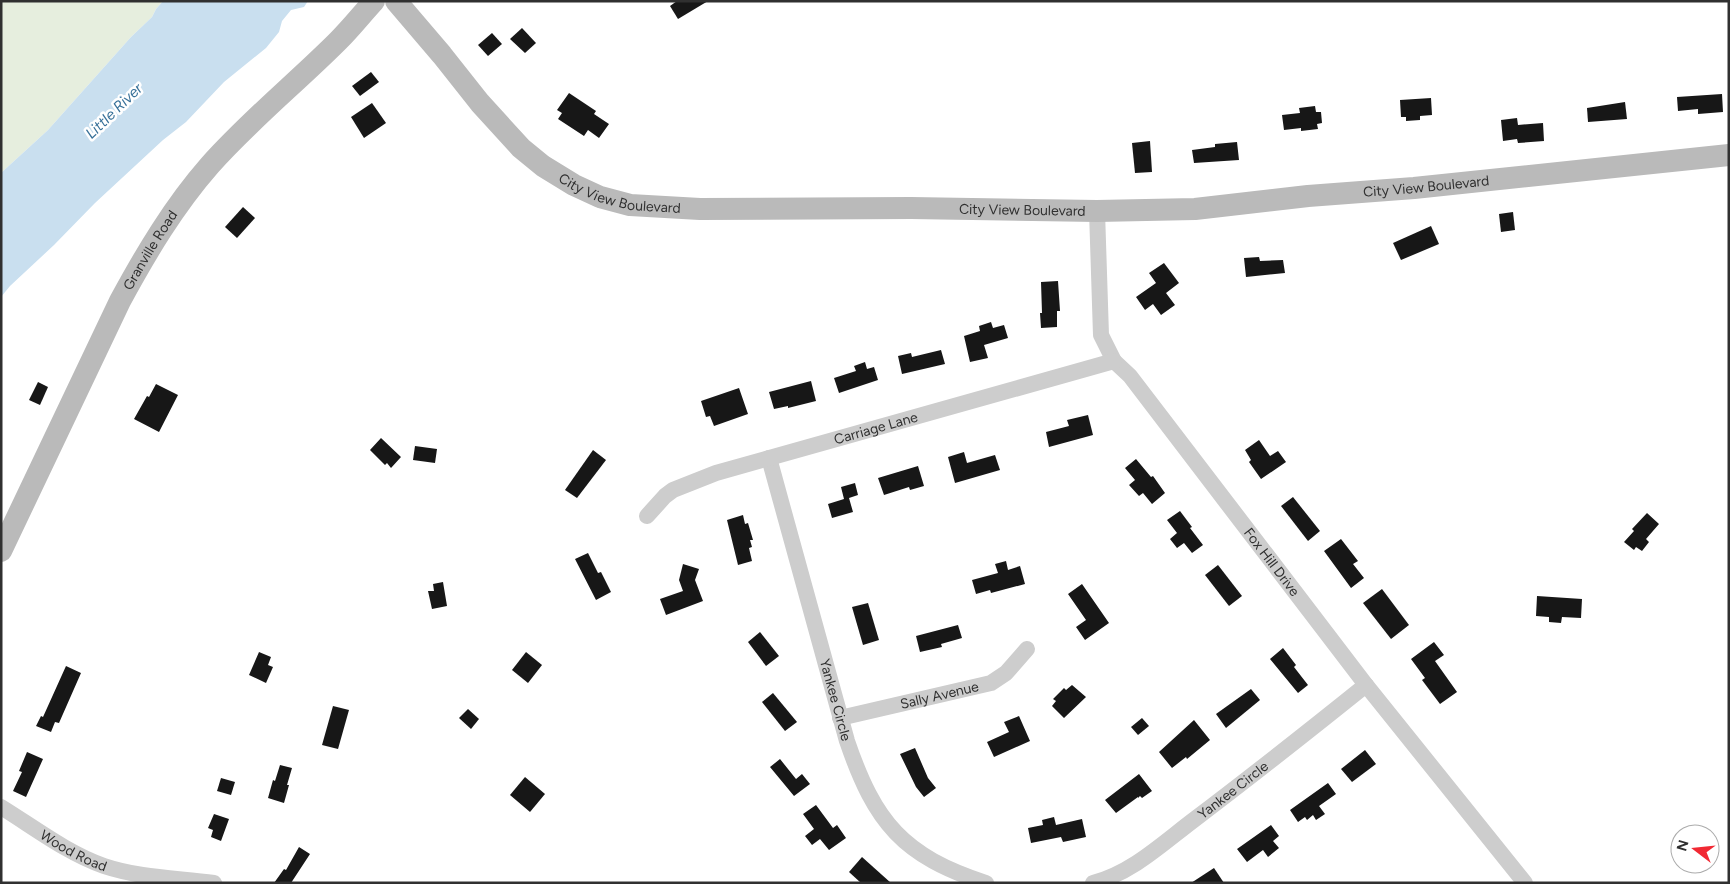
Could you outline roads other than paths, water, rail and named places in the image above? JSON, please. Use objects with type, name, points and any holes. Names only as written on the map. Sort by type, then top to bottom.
[{"type":"street","name":"Granville Road","points":[[1,551],[120,301],[137,269],[164,226],[196,182],[224,150],[338,41],[374,1]]},
{"type":"street","name":"City View Boulevard","points":[[396,1],[521,148],[543,166],[574,185],[600,197],[630,205],[664,208],[929,208],[1097,211],[1195,209],[1308,196],[1414,188],[1729,155]]},
{"type":"street","name":"Fox Hill Drive","points":[[1097,211],[1101,335],[1114,361],[1130,376],[1366,685],[1525,883]]},
{"type":"street","name":"Carriage Lane","points":[[647,516],[673,490],[716,473],[1114,361]]},
{"type":"street","name":"Yankee Circle","points":[[769,458],[840,718],[862,784],[875,808],[908,845],[926,857],[986,883]]},
{"type":"street","name":"Sally Avenue","points":[[840,718],[991,683],[1006,673],[1026,649]]},
{"type":"street","name":"Yankee Circle","points":[[1093,883],[1116,875],[1142,859],[1263,767],[1366,685]]},
{"type":"street","name":"Wood Road","points":[[1,807],[70,850],[104,866],[147,876],[214,883]]},
{"type":"water","name":"Little River","points":[[163,1],[308,1],[304,7],[291,10],[282,21],[279,32],[266,48],[224,82],[186,122],[163,140],[95,203],[1,297],[1,173],[48,130],[131,37],[152,17]]}]
